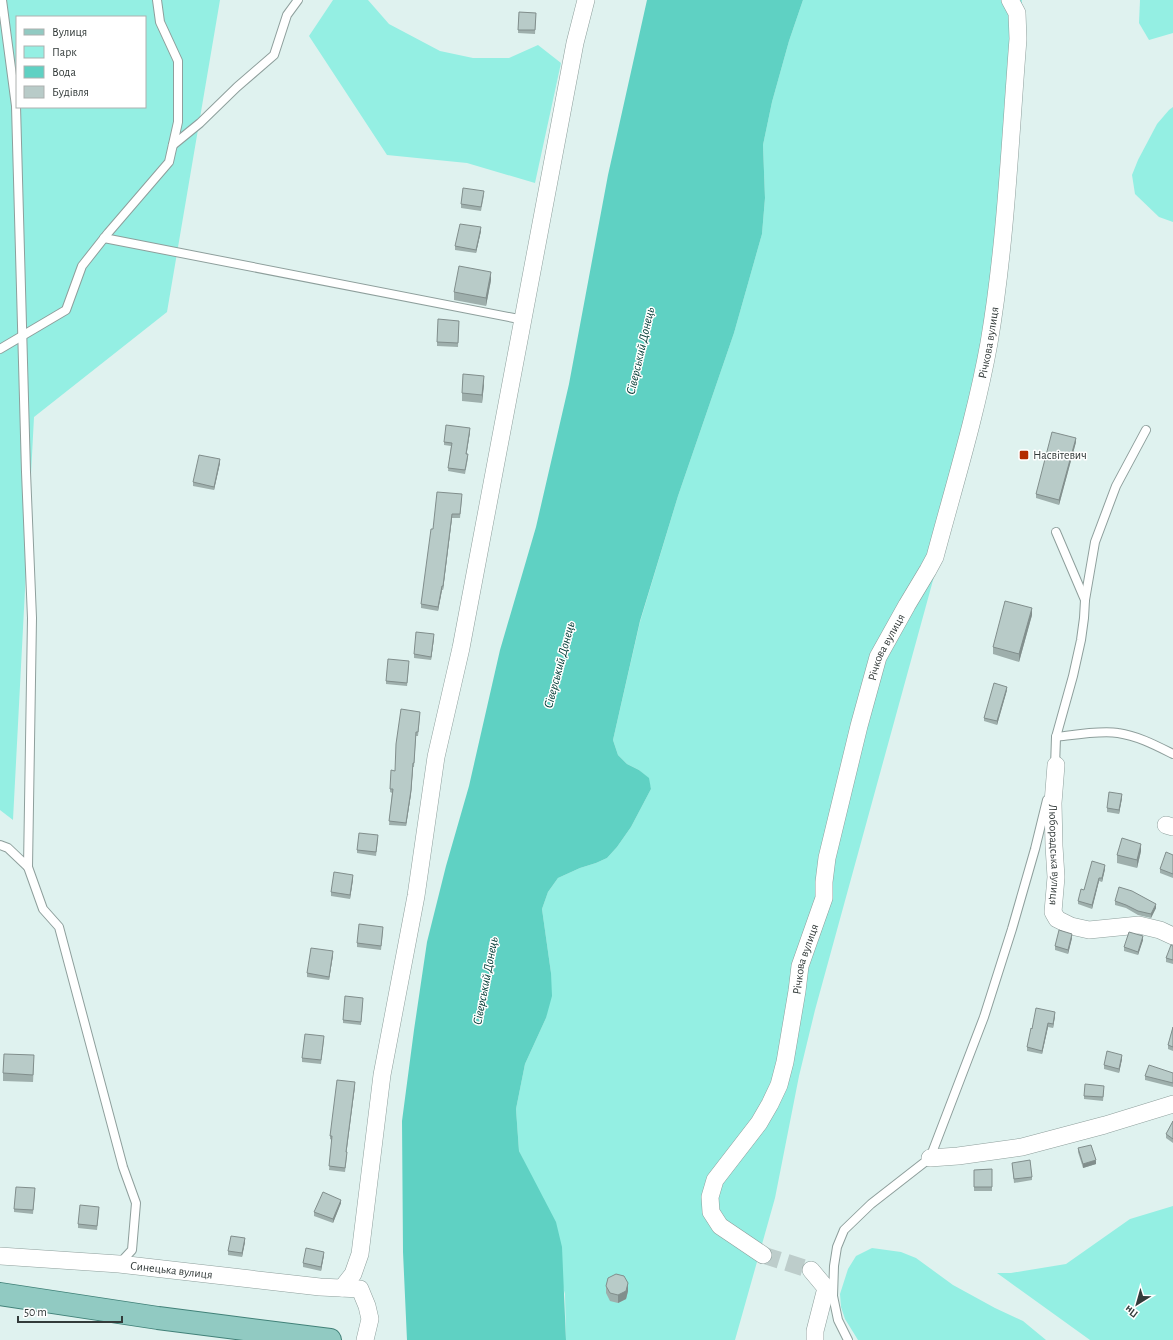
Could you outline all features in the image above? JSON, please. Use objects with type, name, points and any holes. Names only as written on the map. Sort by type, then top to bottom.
[{"type":"main road","points":[[0,1294],[158,1318],[330,1340]]},
{"type":"street","points":[[342,1288],[353,1274],[360,1254],[382,1075],[416,896],[436,757],[461,648],[575,44],[586,0]]},
{"type":"street","name":"Річкова вулиця","points":[[763,1255],[720,1226],[710,1212],[710,1197],[715,1180],[759,1123],[779,1085],[785,1062],[800,966],[824,898],[827,858],[859,726],[878,657],[935,557],[972,419],[989,343],[1001,257],[1018,39],[1017,13],[1010,0]]},
{"type":"street","name":"Люборадська вулиця","points":[[1056,765],[1053,802],[1056,877],[1053,912],[1057,919],[1071,926],[1090,930],[1139,925],[1160,930],[1173,936]]},
{"type":"street","points":[[930,1158],[958,1156],[1022,1147],[1106,1125],[1173,1104]]},
{"type":"street","name":"Синецька вулиця","points":[[0,1256],[119,1264],[320,1287],[360,1289],[367,1306],[370,1319],[365,1340]]},
{"type":"street","points":[[811,1270],[826,1288],[815,1331],[815,1340]]},
{"type":"lane","points":[[2,0],[16,106]]},
{"type":"lane","points":[[0,349],[66,310],[82,266],[169,162],[178,122],[178,61],[160,22],[157,0]]},
{"type":"lane","points":[[173,145],[200,123],[274,54],[287,15],[298,0]]},
{"type":"lane","points":[[16,108],[26,472],[32,618],[28,868],[43,909],[59,927],[123,1167],[136,1203],[132,1250],[119,1264]]},
{"type":"lane","points":[[104,238],[524,320]]},
{"type":"lane","points":[[848,1340],[838,1320],[833,1296],[834,1266],[837,1247],[844,1230],[871,1204],[930,1158],[984,1017],[1035,848],[1056,765],[1056,737],[1075,669],[1095,542],[1116,486],[1146,430]]},
{"type":"lane","points":[[1056,532],[1085,600]]},
{"type":"lane","points":[[1056,737],[1116,733],[1151,743],[1173,754]]},
{"type":"lane","points":[[0,845],[8,848],[28,868]]},
{"type":"green space","points":[[0,0],[220,0],[167,312],[34,417],[13,820],[0,810]]},
{"type":"green space","points":[[333,0],[368,0],[389,24],[440,51],[473,58],[509,58],[538,45],[561,63],[535,183],[467,163],[387,155],[309,36]]},
{"type":"green space","points":[[803,0],[1022,0],[1013,174],[963,471],[815,1010],[799,1076],[775,1198],[735,1340],[566,1340],[565,1294],[532,1178],[519,1151],[516,1109],[525,1064],[546,1018],[551,973],[542,909],[548,892],[558,878],[607,858],[617,847],[631,827],[651,789],[648,778],[639,770],[627,764],[618,755],[613,740],[640,622],[678,496],[734,333],[762,234],[765,198],[763,145],[772,102],[789,41]]},
{"type":"green space","points":[[1140,0],[1173,0],[1173,33],[1149,40],[1139,23]]},
{"type":"green space","points":[[1173,107],[1173,222],[1159,217],[1135,194],[1132,175],[1138,160],[1157,124]]},
{"type":"green space","points":[[1173,1206],[1173,1340],[1090,1340],[997,1273],[1011,1273],[1066,1264],[1130,1219]]},
{"type":"green space","points":[[872,1248],[901,1252],[916,1258],[953,1285],[995,1308],[1023,1321],[1046,1340],[858,1340],[845,1319],[841,1307],[840,1294],[848,1269],[856,1256]]},
{"type":"water","name":"Сіверський Донець","points":[[647,0],[803,0],[789,41],[772,102],[763,145],[765,198],[762,234],[734,333],[678,496],[640,621],[613,740],[618,755],[627,764],[639,770],[649,778],[651,789],[631,827],[617,847],[607,858],[558,878],[548,892],[542,909],[551,973],[552,996],[546,1018],[525,1064],[516,1109],[519,1151],[556,1222],[562,1247],[566,1340],[407,1340],[403,1252],[402,1121],[427,942],[446,866],[469,786],[500,650],[536,527],[569,384],[608,175]]},
{"type":"building","points":[[519,12],[536,13],[535,30],[518,30]]},
{"type":"building","points":[[463,188],[484,191],[481,207],[461,204]]},
{"type":"building","points":[[460,224],[481,227],[476,250],[455,246]]},
{"type":"building","points":[[459,266],[491,272],[486,298],[454,292]]},
{"type":"building","points":[[438,319],[459,321],[458,343],[437,342]]},
{"type":"building","points":[[463,374],[484,376],[482,395],[462,393]]},
{"type":"building","points":[[446,425],[470,428],[465,470],[448,468],[452,443],[444,442]]},
{"type":"building","points":[[1052,432],[1076,438],[1059,500],[1036,494]]},
{"type":"building","points":[[199,455],[220,459],[214,487],[193,482]]},
{"type":"building","points":[[437,492],[462,494],[460,514],[452,514],[443,586],[438,607],[421,604],[431,529],[433,529]]},
{"type":"building","points":[[1005,601],[1032,608],[1019,654],[993,647]]},
{"type":"building","points":[[416,632],[434,634],[431,657],[414,654]]},
{"type":"building","points":[[388,659],[409,661],[407,683],[386,681]]},
{"type":"building","points":[[994,683],[1007,687],[997,721],[984,718]]},
{"type":"building","points":[[401,709],[420,712],[418,732],[416,732],[414,763],[406,823],[389,821],[393,789],[390,789],[391,770],[395,771],[396,744]]},
{"type":"building","points":[[1109,792],[1122,794],[1119,810],[1107,808]]},
{"type":"building","points":[[359,833],[378,835],[376,852],[357,850]]},
{"type":"building","points":[[1122,838],[1141,844],[1137,860],[1117,855]]},
{"type":"building","points":[[1166,852],[1173,855],[1173,874],[1160,869]]},
{"type":"building","points":[[1092,861],[1105,865],[1102,878],[1099,878],[1092,905],[1078,901],[1081,889],[1084,890]]},
{"type":"building","points":[[334,872],[353,875],[350,895],[331,892]]},
{"type":"building","points":[[1119,887],[1132,891],[1156,904],[1151,914],[1138,911],[1115,901]]},
{"type":"building","points":[[359,924],[383,927],[381,946],[357,943]]},
{"type":"building","points":[[1059,930],[1072,934],[1068,950],[1055,946]]},
{"type":"building","points":[[1129,932],[1143,936],[1138,952],[1124,947]]},
{"type":"building","points":[[1171,945],[1173,946],[1173,960],[1166,958]]},
{"type":"building","points":[[311,948],[333,951],[329,977],[307,973]]},
{"type":"building","points":[[345,996],[363,998],[361,1022],[343,1020]]},
{"type":"building","points":[[1036,1008],[1055,1012],[1053,1024],[1048,1023],[1042,1051],[1027,1047]]},
{"type":"building","points":[[1173,1027],[1173,1047],[1168,1045]]},
{"type":"building","points":[[305,1034],[324,1036],[321,1060],[302,1058]]},
{"type":"building","points":[[1107,1051],[1122,1055],[1119,1069],[1104,1065]]},
{"type":"building","points":[[4,1054],[34,1055],[33,1075],[3,1073]]},
{"type":"building","points":[[1149,1065],[1173,1073],[1173,1083],[1145,1076]]},
{"type":"building","points":[[337,1080],[355,1082],[345,1168],[329,1166],[332,1136],[330,1136]]},
{"type":"building","points":[[1085,1084],[1104,1086],[1103,1097],[1084,1096]]},
{"type":"building","points":[[1173,1121],[1173,1139],[1166,1134]]},
{"type":"building","points":[[1091,1145],[1096,1160],[1083,1164],[1078,1148]]},
{"type":"building","points":[[1030,1160],[1032,1177],[1014,1179],[1012,1163]]},
{"type":"building","points":[[992,1169],[992,1187],[974,1187],[974,1170]]},
{"type":"building","points":[[16,1187],[35,1188],[33,1210],[14,1209]]},
{"type":"building","points":[[323,1192],[341,1200],[333,1219],[314,1212]]},
{"type":"building","points":[[80,1205],[99,1207],[97,1226],[78,1224]]},
{"type":"building","points":[[231,1236],[245,1238],[242,1253],[228,1251]]},
{"type":"building","points":[[306,1248],[324,1252],[321,1267],[303,1263]]},
{"type":"building","points":[[616,1274],[624,1276],[628,1283],[626,1291],[618,1295],[610,1293],[606,1286],[608,1278]]},
{"type":"tunnel","points":[[763,1255],[811,1270]]},
{"type":"place","name":"Насвітевич","points":[[1024,455]]}]
